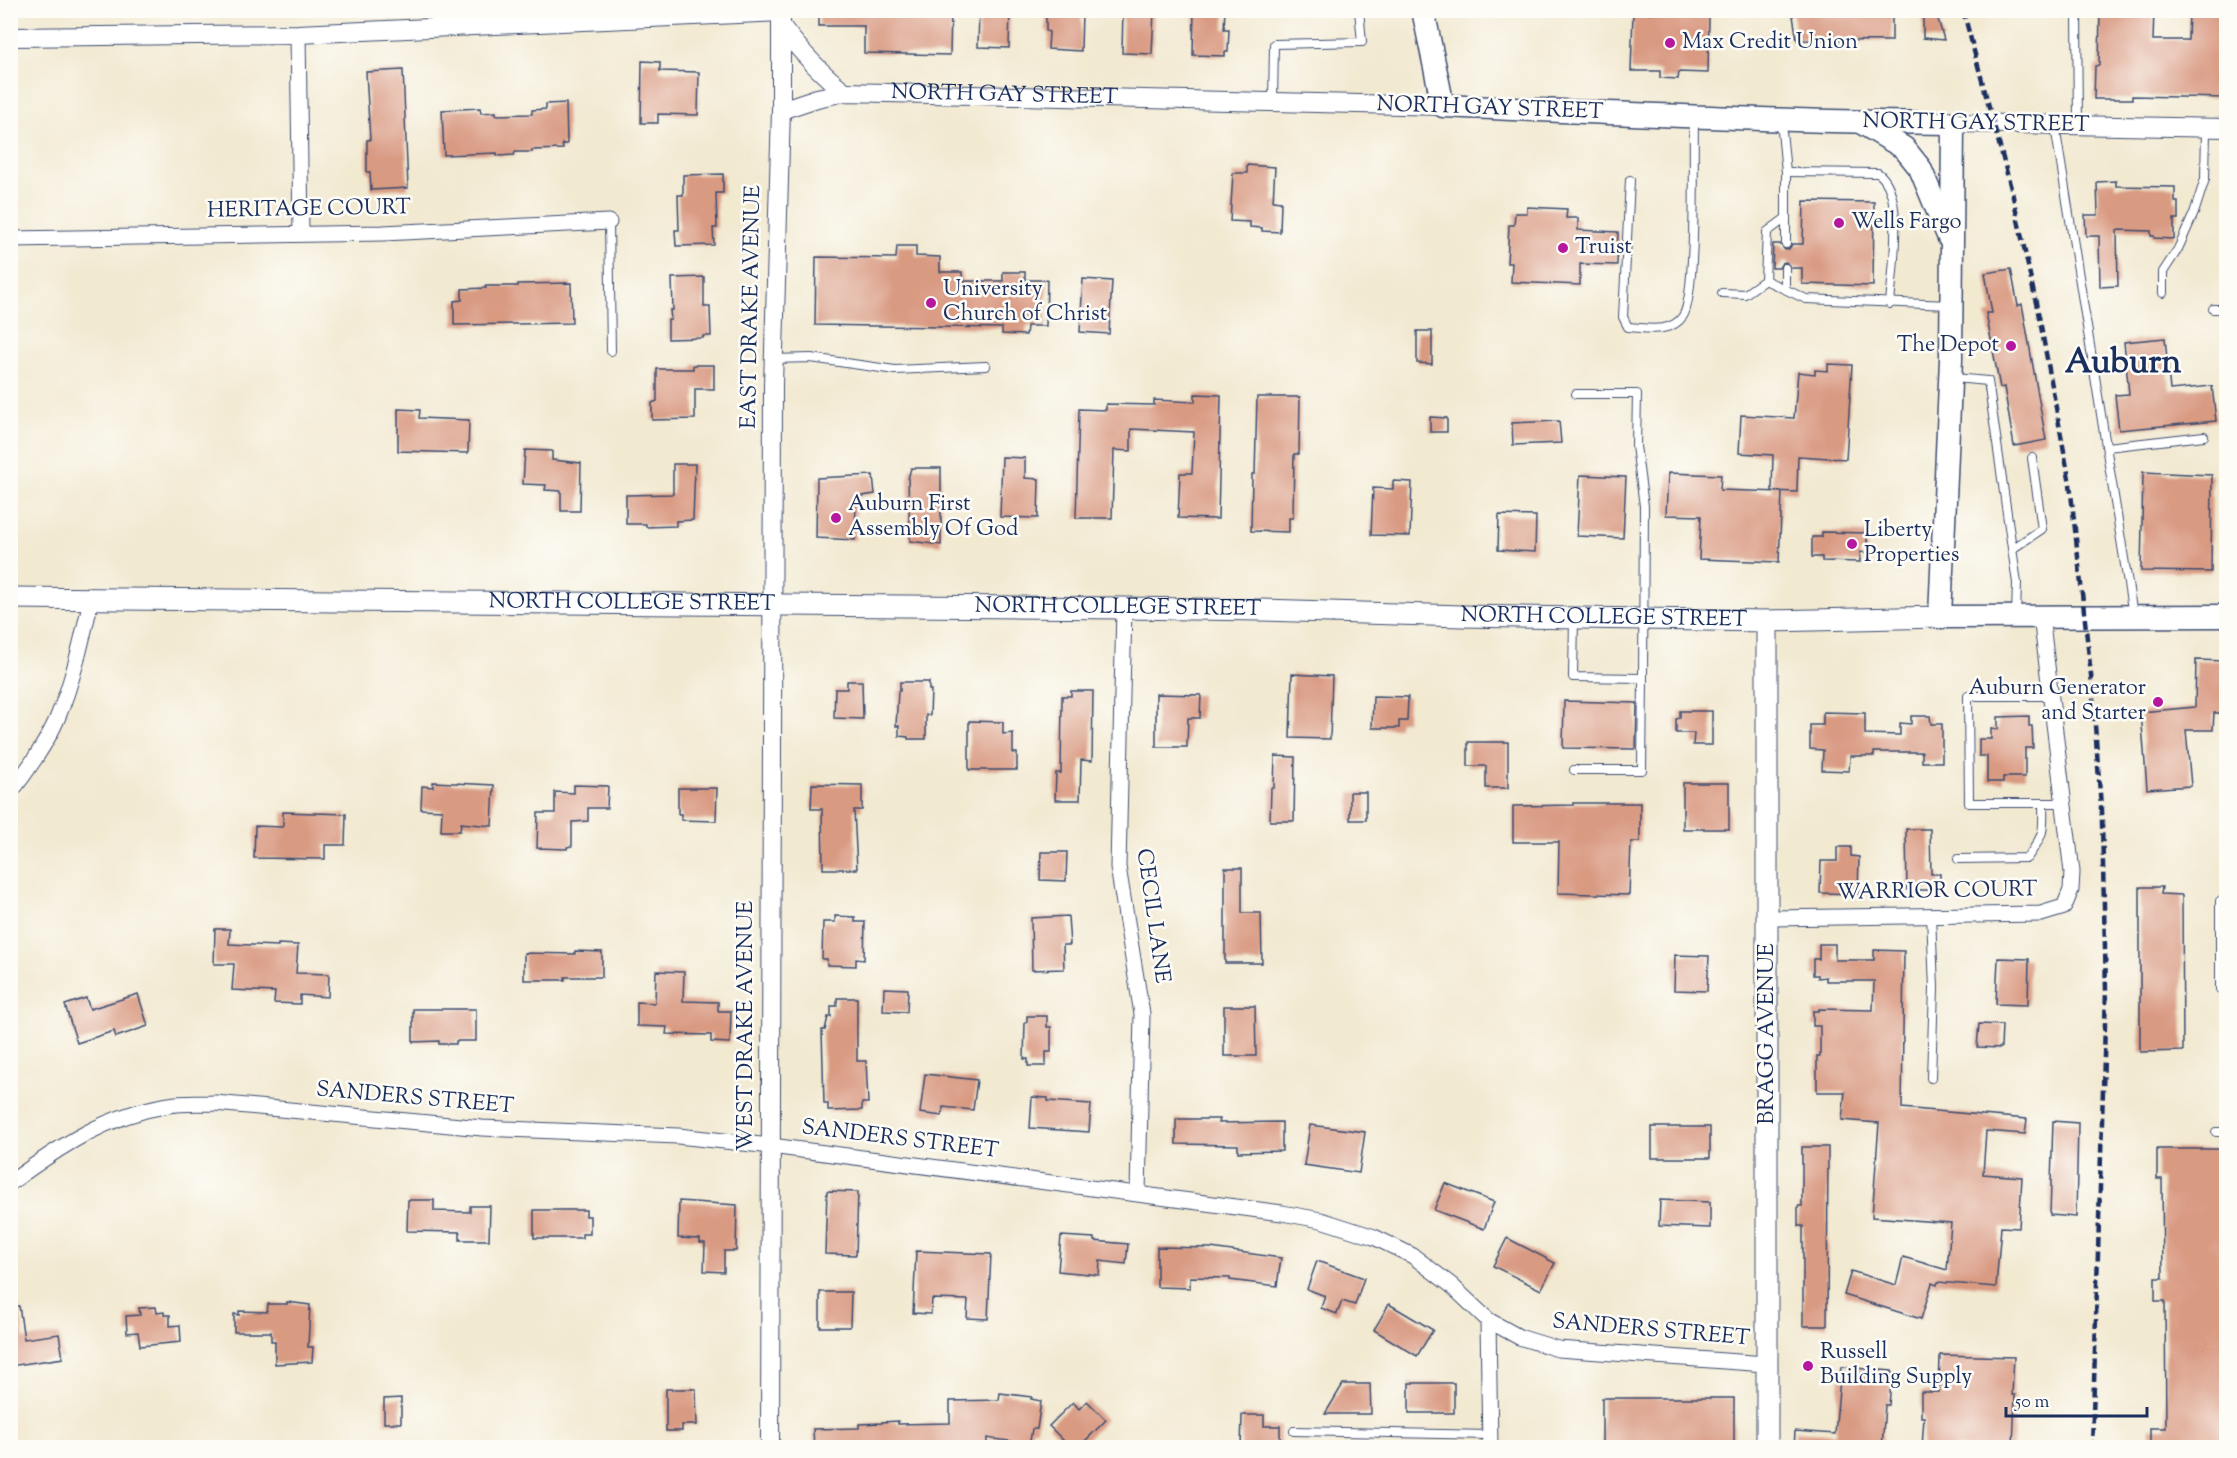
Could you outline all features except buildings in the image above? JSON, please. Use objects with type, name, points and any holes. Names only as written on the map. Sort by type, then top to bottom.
[{"type":"main road","points":[[1423,10],[1443,106]]},
{"type":"main road","name":"NORTH GAY STREET","points":[[1443,106],[1781,120],[1953,123]]},
{"type":"main road","points":[[1861,122],[1904,148],[1920,168],[1953,250]]},
{"type":"main road","points":[[1940,617],[1950,377],[1953,123]]},
{"type":"main road","name":"NORTH COLLEGE STREET","points":[[10,598],[1124,608],[1767,621],[2016,616],[2226,616]]},
{"type":"main road","name":"BRAGG AVENUE","points":[[1767,621],[1767,1448]]},
{"type":"street","points":[[10,37],[298,34],[465,19],[781,17],[802,54],[824,76],[845,92]]},
{"type":"street","name":"EAST DRAKE AVENUE","points":[[773,604],[773,359],[782,110],[781,17]]},
{"type":"street","points":[[298,34],[301,233]]},
{"type":"street","name":"NORTH GAY STREET","points":[[782,110],[817,98],[845,92],[1443,106]]},
{"type":"street","name":"NORTH GAY STREET","points":[[1953,123],[2226,128]]},
{"type":"street","name":"HERITAGE COURT","points":[[10,239],[383,232],[609,222]]},
{"type":"street","points":[[10,793],[21,779],[56,720],[79,652],[91,600]]},
{"type":"street","name":"WEST DRAKE AVENUE","points":[[770,1448],[773,604]]},
{"type":"street","name":"CECIL LANE","points":[[1124,608],[1118,867],[1143,1014],[1138,1193]]},
{"type":"street","name":"WARRIOR COURT","points":[[1768,918],[2041,914],[2064,907],[2071,890],[2072,872],[2041,616]]},
{"type":"street","name":"SANDERS STREET","points":[[10,1183],[88,1130],[129,1113],[171,1104],[215,1103],[482,1128],[678,1136],[1138,1193],[1321,1220],[1374,1237],[1413,1256],[1451,1285],[1488,1320],[1519,1337],[1558,1348],[1766,1364]]},
{"type":"street","points":[[1488,1320],[1490,1441]]},
{"type":"lane","points":[[1273,102],[1274,44],[1362,42],[1359,10]]},
{"type":"lane","points":[[2077,10],[2078,125]]},
{"type":"lane","points":[[1630,180],[1623,317],[1628,327],[1664,329],[1676,323],[1684,315],[1691,285],[1694,117]]},
{"type":"lane","points":[[1781,120],[1786,172],[1786,244]]},
{"type":"lane","points":[[2055,124],[2134,616]]},
{"type":"lane","points":[[2163,293],[2163,272],[2178,249],[2205,180],[2206,127]]},
{"type":"lane","points":[[1786,172],[1878,173],[1884,178],[1892,197],[1895,219],[1890,304]]},
{"type":"lane","points":[[1765,280],[1767,232],[1786,218]]},
{"type":"lane","points":[[609,222],[611,351]]},
{"type":"lane","points":[[1785,268],[1785,290]]},
{"type":"lane","points":[[1765,280],[1806,299],[1950,305]]},
{"type":"lane","points":[[1722,293],[1745,294],[1765,280]]},
{"type":"lane","points":[[2213,309],[2226,309]]},
{"type":"lane","points":[[773,359],[811,358],[895,370],[986,366]]},
{"type":"lane","points":[[1950,377],[1988,381],[2018,590],[2016,616]]},
{"type":"lane","points":[[1574,770],[1642,770],[1644,506],[1636,446],[1637,394],[1576,393]]},
{"type":"lane","points":[[2107,447],[2204,436]]},
{"type":"lane","points":[[2012,549],[2042,529],[2032,458]]},
{"type":"lane","points":[[1574,617],[1573,677],[1643,678]]},
{"type":"lane","points":[[2051,696],[1968,696],[1970,802],[2063,803]]},
{"type":"lane","points":[[1958,859],[2027,858],[2043,833],[2043,803]]},
{"type":"lane","points":[[2226,901],[2220,901],[2220,989],[2226,989]]},
{"type":"lane","points":[[1931,915],[1934,988],[1931,1078]]},
{"type":"lane","points":[[2216,1132],[2226,1132]]},
{"type":"lane","points":[[1294,1431],[1490,1441]]},
{"type":"railway","points":[[1963,10],[2012,192],[2041,326],[2070,484],[2092,684],[2102,821],[2106,991],[2092,1448]]},
{"type":"place","name":"Max Credit Union","points":[[1670,43]]},
{"type":"place","name":"Wells Fargo","points":[[1839,223]]},
{"type":"place","name":"Truist","points":[[1563,248]]},
{"type":"place","name":"University Church of Christ","points":[[931,303]]},
{"type":"place","name":"The Depot","points":[[2011,346]]},
{"type":"place","name":"Auburn First Assembly Of God","points":[[836,518]]},
{"type":"place","name":"Liberty Properties","points":[[1852,544]]},
{"type":"place","name":"Auburn Generator and Starter","points":[[2158,702]]},
{"type":"place","name":"Russell Building Supply","points":[[1808,1366]]},
{"type":"district","name":"Auburn","points":[[2123,363]]}]
